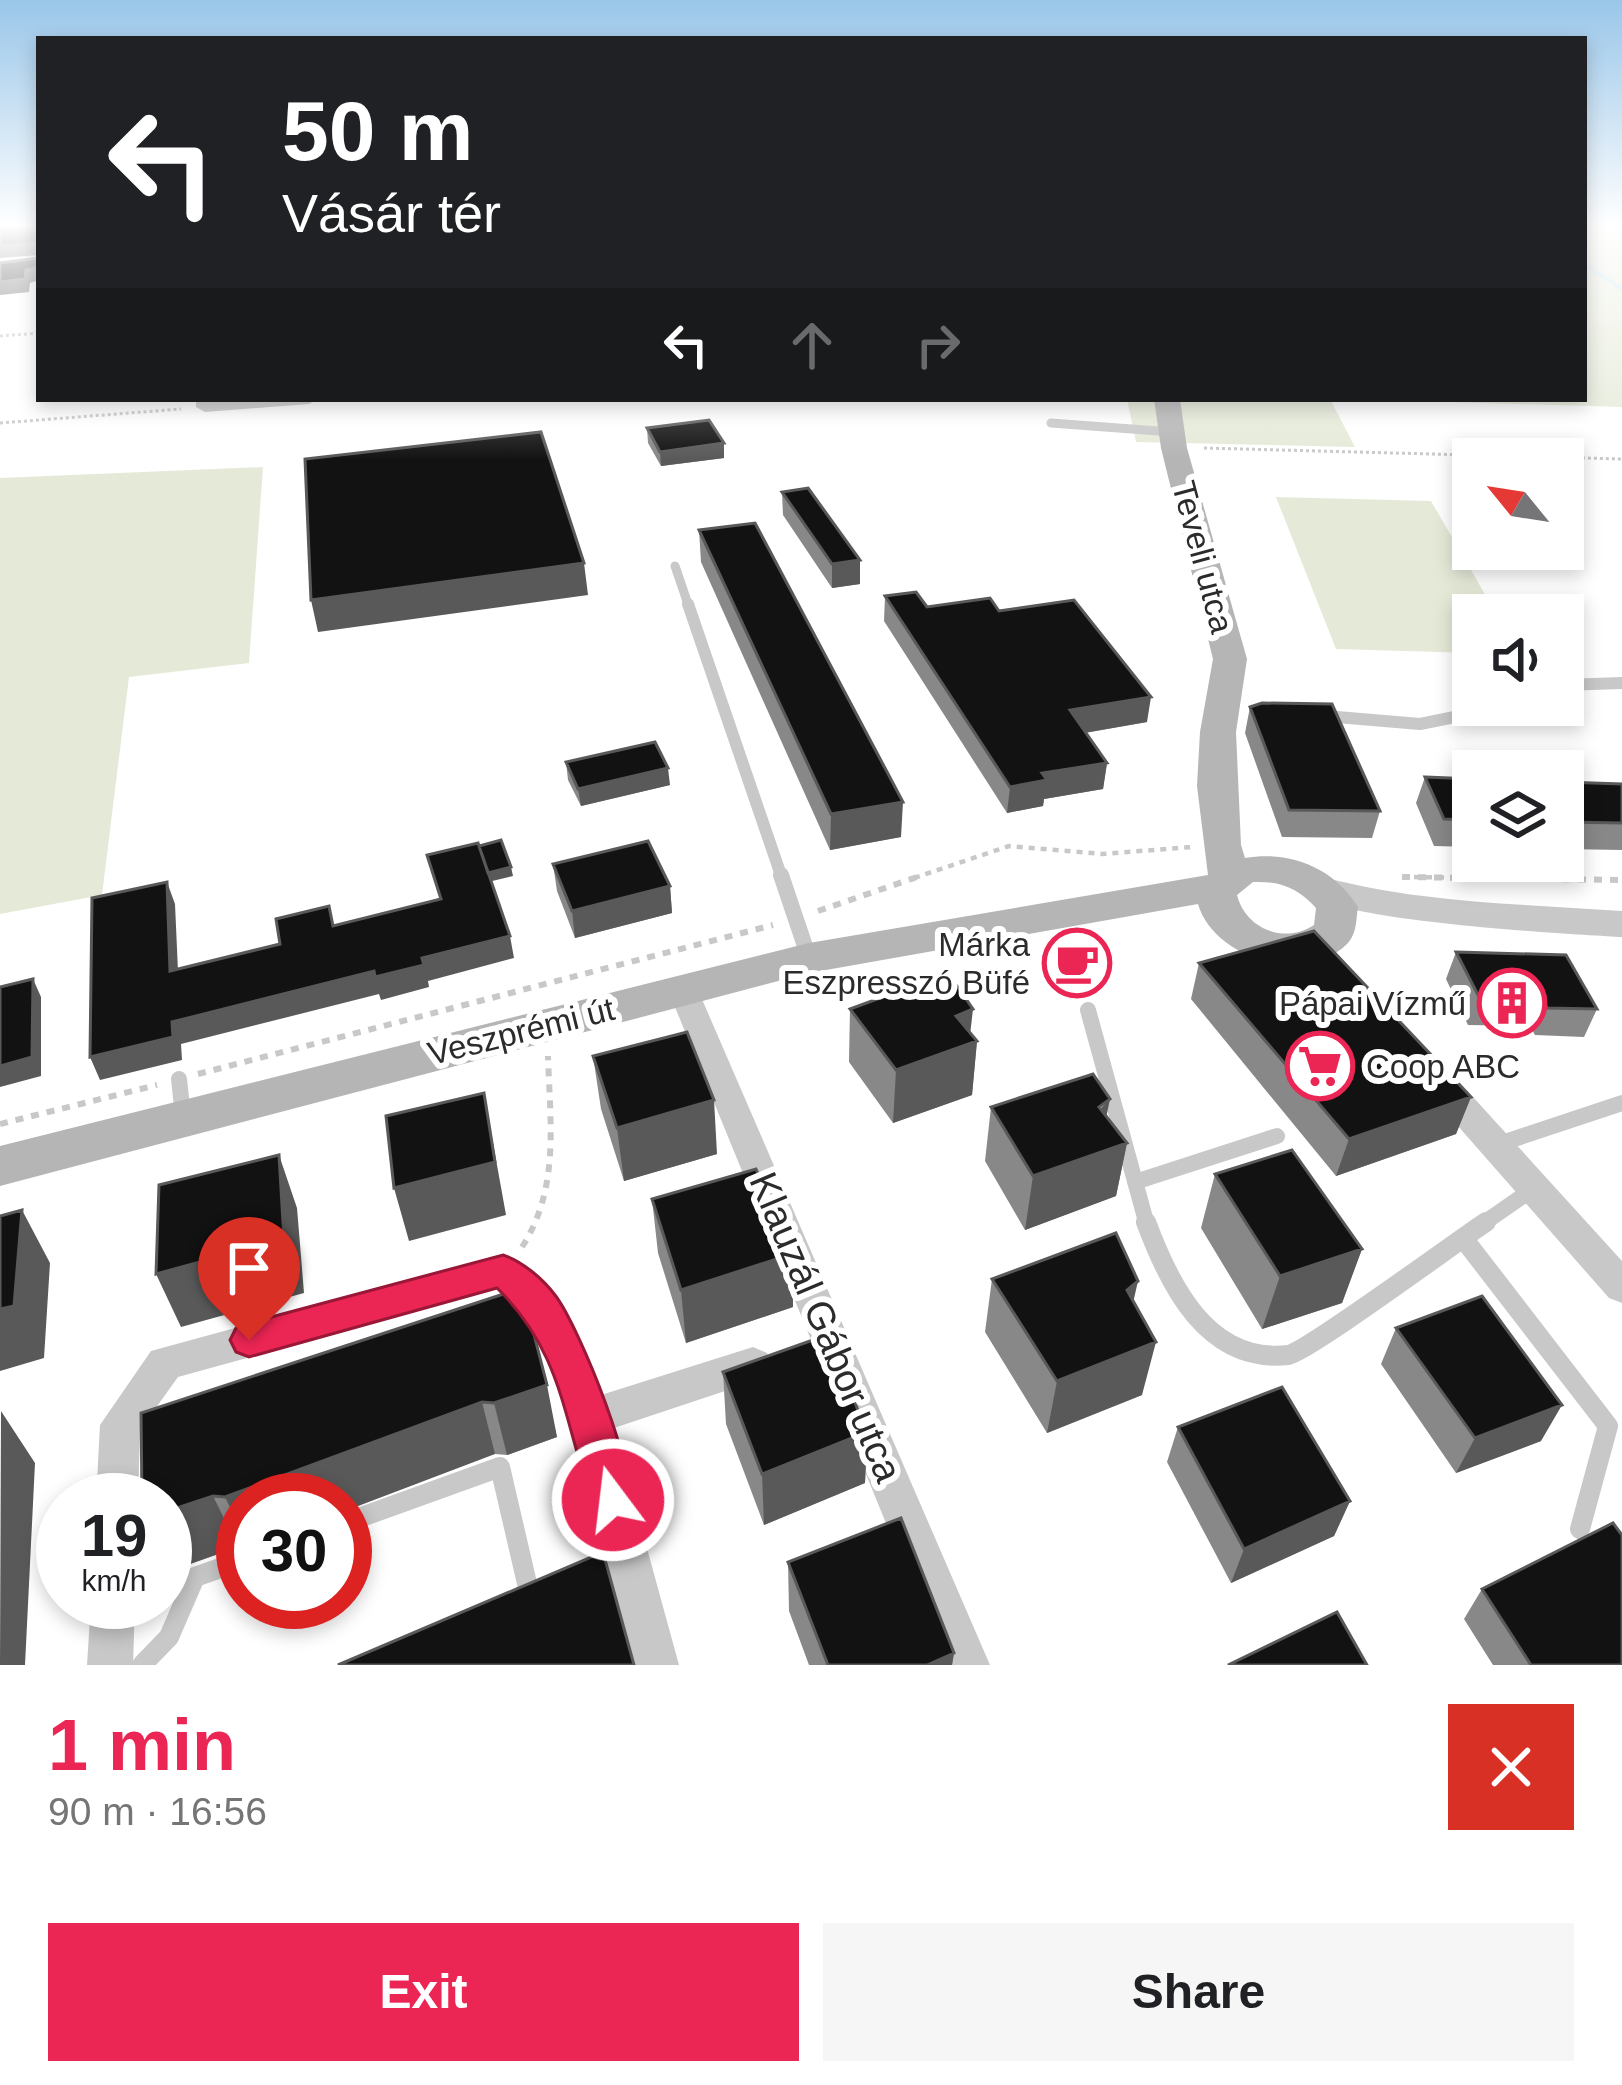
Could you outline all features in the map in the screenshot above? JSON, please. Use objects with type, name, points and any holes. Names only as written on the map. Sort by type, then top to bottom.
[{"type":"main road","name":"Teveli utca","points":[[1167,402],[1230,659],[1216,786],[1227,896]]},
{"type":"main road","points":[[1216,786],[1242,832],[1264,856],[1306,880],[1339,916],[1326,948],[1280,948],[1253,941],[1227,896],[1251,868],[1306,880]]},
{"type":"main road","name":"Veszprémi út","points":[[0,1166],[181,1099],[547,1024],[809,958],[1047,915],[1166,914],[1227,896]]},
{"type":"street","points":[[1306,880],[1342,896],[1480,914],[1622,924]]},
{"type":"street","points":[[1326,948],[1384,921],[1480,914]]},
{"type":"street","name":"Klauzál Gábor utca","points":[[683,990],[967,1665]]},
{"type":"street","points":[[1421,1062],[1622,1287]]},
{"type":"street","points":[[118,1473],[120,1425],[165,1363],[503,1270],[542,1307],[591,1417],[656,1665]]},
{"type":"street","points":[[591,1417],[832,1340]]},
{"type":"street","points":[[110,1665],[111,1629]]},
{"type":"lane","points":[[1051,423],[1173,440]]},
{"type":"lane","points":[[675,566],[809,958]]},
{"type":"lane","points":[[1584,685],[1622,683]]},
{"type":"lane","points":[[1309,713],[1390,726],[1452,719]]},
{"type":"lane","points":[[1088,1010],[1158,1263],[1190,1314],[1225,1341],[1261,1358],[1292,1355],[1533,1189]]},
{"type":"lane","points":[[1494,1146],[1622,1103]]},
{"type":"lane","points":[[1135,1182],[1277,1136]]},
{"type":"lane","points":[[1463,1238],[1608,1426],[1580,1529]]},
{"type":"lane","points":[[372,1513],[500,1467],[529,1592],[508,1600]]},
{"type":"lane","points":[[142,1665],[169,1637],[194,1577],[216,1569]]},
{"type":"path","points":[[0,336],[36,333]]},
{"type":"path","points":[[0,423],[205,403]]},
{"type":"path","points":[[1173,440],[1622,459]]},
{"type":"path","points":[[0,1124],[181,1099],[732,936]]},
{"type":"path","points":[[503,1270],[536,1229],[551,1189],[547,1024]]},
{"type":"green space","points":[[1587,304],[1622,304],[1622,407],[1452,402],[1587,402]]},
{"type":"green space","points":[[1128,402],[1332,402],[1355,447],[1136,442]]},
{"type":"green space","points":[[263,467],[249,663],[129,677],[102,895],[0,914],[0,478]]},
{"type":"green space","points":[[1276,497],[1431,501],[1452,537],[1452,570],[1471,570],[1485,594],[1452,594],[1452,652],[1336,649]]},
{"type":"building","points":[[709,420],[724,443],[660,452],[647,428]]},
{"type":"building","points":[[541,432],[584,563],[311,600],[305,459]]},
{"type":"building","points":[[808,488],[860,560],[832,564],[782,492]]},
{"type":"building","points":[[755,523],[903,802],[831,814],[699,530]]},
{"type":"building","points":[[916,592],[927,607],[990,598],[999,611],[1074,600],[1151,697],[1070,710],[1107,763],[1042,773],[1047,780],[1010,787],[885,596]]},
{"type":"building","points":[[1332,704],[1380,811],[1289,810],[1250,707]]},
{"type":"building","points":[[655,742],[668,768],[578,789],[566,762]]},
{"type":"building","points":[[1425,777],[1452,778],[1452,819],[1444,819]]},
{"type":"building","points":[[1584,783],[1622,784],[1622,823],[1584,822]]},
{"type":"building","points":[[501,840],[511,867],[488,873],[479,846]]},
{"type":"building","points":[[648,841],[670,886],[572,911],[553,864]]},
{"type":"building","points":[[478,843],[510,936],[422,958],[424,965],[375,977],[374,971],[172,1022],[173,1037],[90,1057],[92,898],[167,882],[170,971],[280,944],[276,919],[329,906],[333,926],[441,899],[427,855]]},
{"type":"building","points":[[1314,931],[1471,1097],[1349,1139],[1199,963]]},
{"type":"building","points":[[1456,952],[1566,955],[1597,1009],[1547,1008],[1542,998],[1479,997]]},
{"type":"building","points":[[948,973],[973,1009],[956,1016],[977,1041],[896,1070],[850,1009]]},
{"type":"building","points":[[33,979],[32,1057],[0,1066],[0,987]]},
{"type":"building","points":[[687,1032],[714,1100],[617,1128],[593,1056]]},
{"type":"building","points":[[1093,1074],[1110,1099],[1099,1107],[1127,1143],[1033,1176],[991,1107]]},
{"type":"building","points":[[484,1093],[495,1162],[394,1188],[386,1116]]},
{"type":"building","points":[[1292,1150],[1362,1249],[1280,1276],[1215,1174]]},
{"type":"building","points":[[279,1155],[284,1239],[156,1274],[159,1185]]},
{"type":"building","points":[[756,1169],[792,1254],[681,1290],[652,1199]]},
{"type":"building","points":[[22,1210],[14,1306],[0,1309],[0,1216]]},
{"type":"building","points":[[1116,1233],[1138,1281],[1127,1290],[1156,1342],[1057,1381],[992,1279]]},
{"type":"building","points":[[522,1288],[547,1385],[494,1403],[482,1402],[290,1473],[216,1473],[216,1496],[192,1503],[192,1473],[142,1473],[141,1413]]},
{"type":"building","points":[[1482,1296],[1562,1405],[1475,1438],[1396,1328]]},
{"type":"building","points":[[827,1335],[867,1432],[762,1474],[723,1372]]},
{"type":"building","points":[[1282,1387],[1350,1501],[1244,1549],[1178,1427]]},
{"type":"building","points":[[901,1518],[954,1653],[927,1665],[828,1665],[788,1562]]},
{"type":"building","points":[[1613,1523],[1622,1535],[1622,1665],[1531,1665],[1482,1589]]},
{"type":"building","points":[[603,1552],[634,1665],[338,1665]]},
{"type":"building","points":[[1337,1612],[1367,1665],[1228,1665]]},
{"type":"place","name":"Márka Eszpresszó Büfé","points":[[1077,963]]},
{"type":"place","name":"Pápai Vízmű","points":[[1512,1003]]},
{"type":"place","name":"Coop ABC","points":[[1320,1066]]},
{"type":"route","points":[[249,1340],[503,1270],[542,1307],[591,1417],[613,1500]]}]
